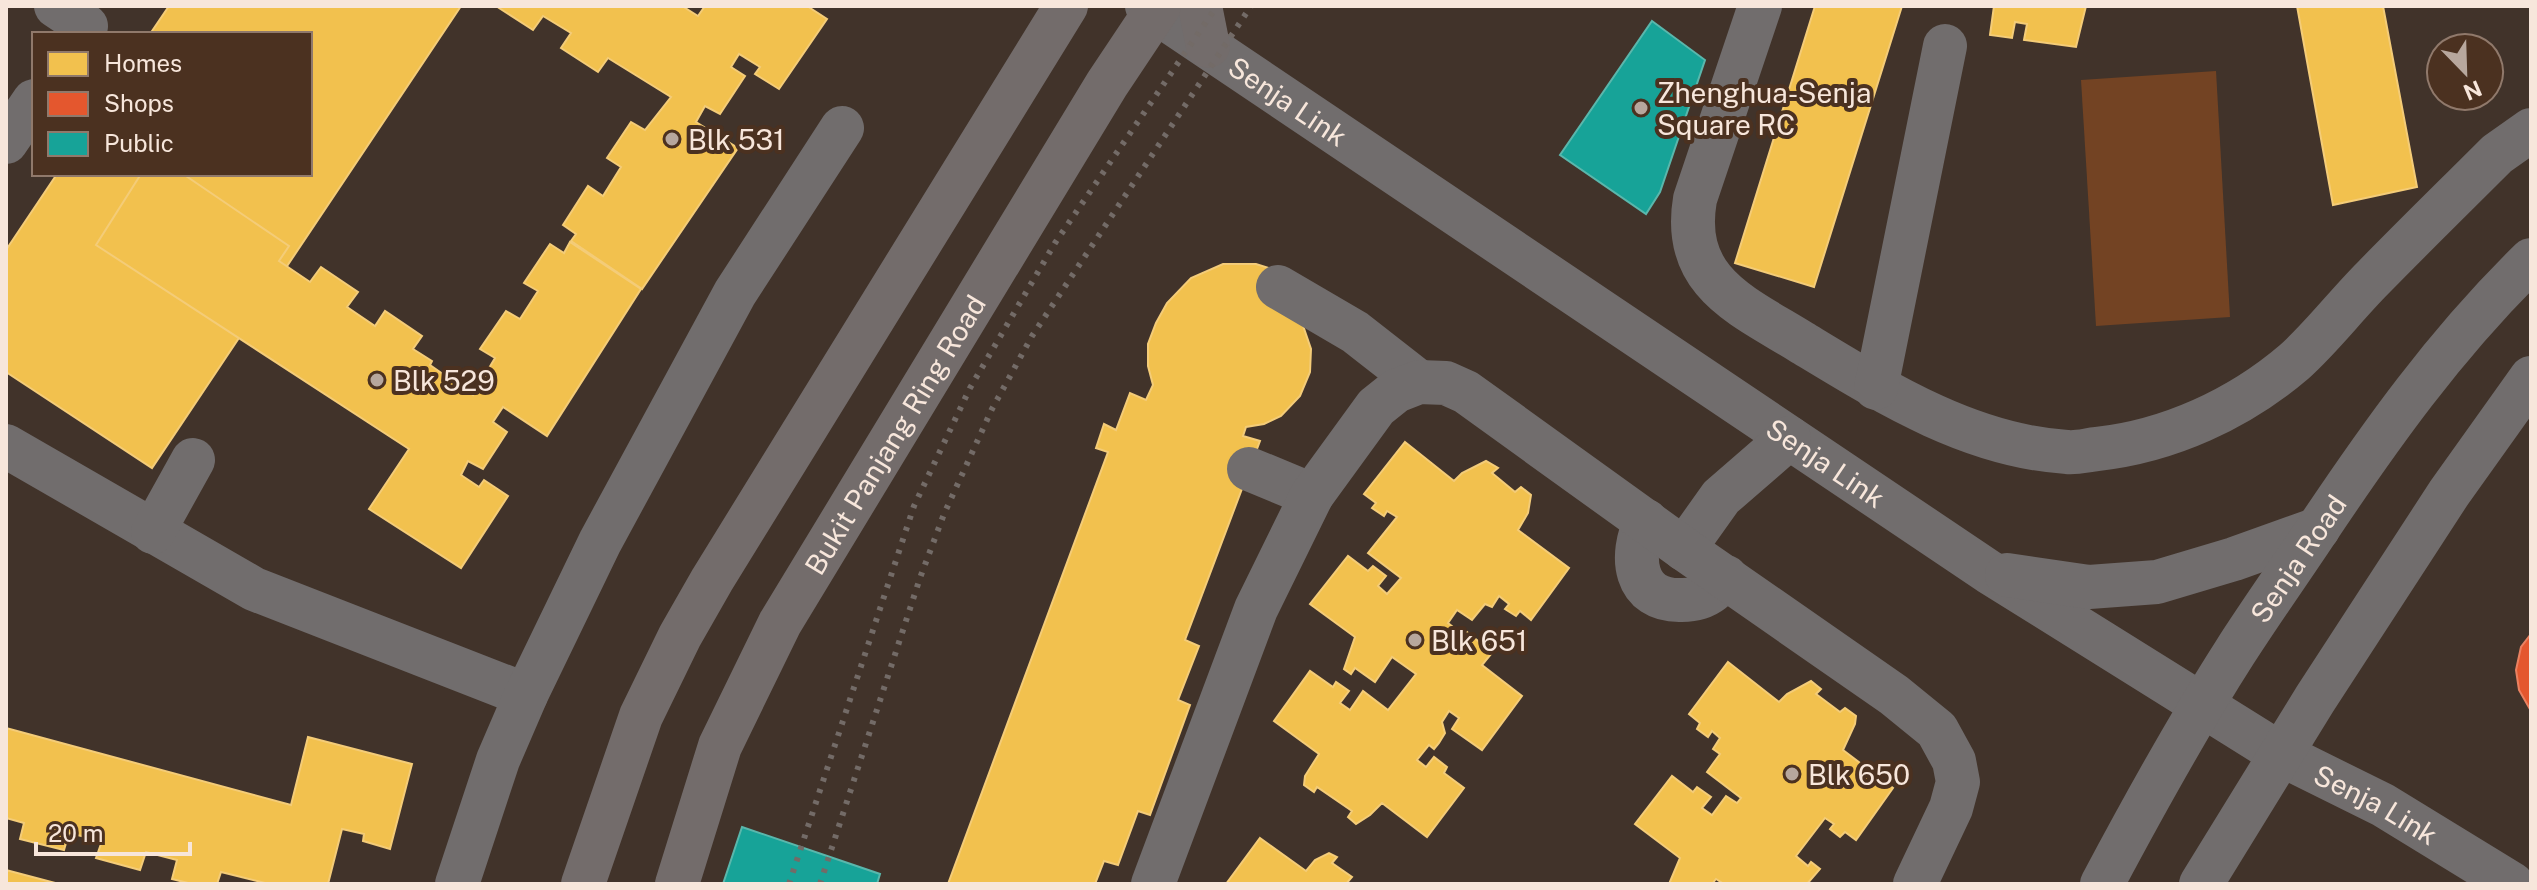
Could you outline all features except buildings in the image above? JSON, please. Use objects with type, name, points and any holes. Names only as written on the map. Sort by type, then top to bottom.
[{"type":"main road","points":[[583,884],[641,716],[680,636],[1066,6]]},
{"type":"main road","name":"Bukit Panjang Ring Road","points":[[677,884],[720,746],[780,623],[1154,8]]},
{"type":"street","points":[[1760,6],[1695,199],[1692,232],[1711,279],[1741,305],[1876,388],[1953,425],[2007,442],[2068,452],[2125,446],[2181,430],[2243,399],[2294,361],[2497,154],[2531,130]]},
{"type":"street","name":"Senja Link","points":[[1154,8],[1204,26],[1789,438],[1989,572],[2282,755],[2383,805],[2512,884]]},
{"type":"street","points":[[1876,388],[1945,46]]},
{"type":"street","points":[[6,142],[32,104]]},
{"type":"street","points":[[457,884],[498,760],[600,542],[735,293],[842,128]]},
{"type":"street","name":"Senja Road","points":[[2102,884],[2157,781],[2235,651],[2383,434],[2450,346],[2531,260]]},
{"type":"street","points":[[1278,287],[1355,332],[1419,382]]},
{"type":"street","points":[[2201,884],[2315,699],[2449,493],[2531,378]]},
{"type":"street","points":[[1153,884],[1256,609],[1312,495],[1376,407],[1396,391],[1419,382],[1446,383],[1466,392],[1894,695],[1929,723],[1943,739],[1957,772],[1956,794],[1915,884]]},
{"type":"street","points":[[1684,549],[1721,497],[1789,438]]},
{"type":"street","points":[[6,446],[254,589],[526,695]]},
{"type":"street","points":[[153,532],[193,460]]},
{"type":"street","points":[[1249,469],[1312,495]]},
{"type":"street","points":[[1646,521],[1638,537],[1635,557],[1639,576],[1651,592],[1671,601],[1695,600],[1711,592],[1726,577]]},
{"type":"street","points":[[1989,572],[2089,587],[2157,582],[2318,529]]},
{"type":"shaded area","points":[[2216,71],[2230,317],[2096,326],[2081,80]]},
{"type":"railway","points":[[789,884],[914,506],[970,388],[1055,243],[1217,6]]},
{"type":"railway","points":[[820,884],[920,578],[944,514],[992,409],[1032,336],[1251,6]]},
{"type":"place","name":"Zhenghua-Senja Square RC","points":[[1641,108]]},
{"type":"place","name":"Blk 531","points":[[672,139]]},
{"type":"place","name":"Blk 529","points":[[377,380]]},
{"type":"place","name":"Blk 651","points":[[1415,640]]},
{"type":"place","name":"Blk 650","points":[[1792,774]]}]
